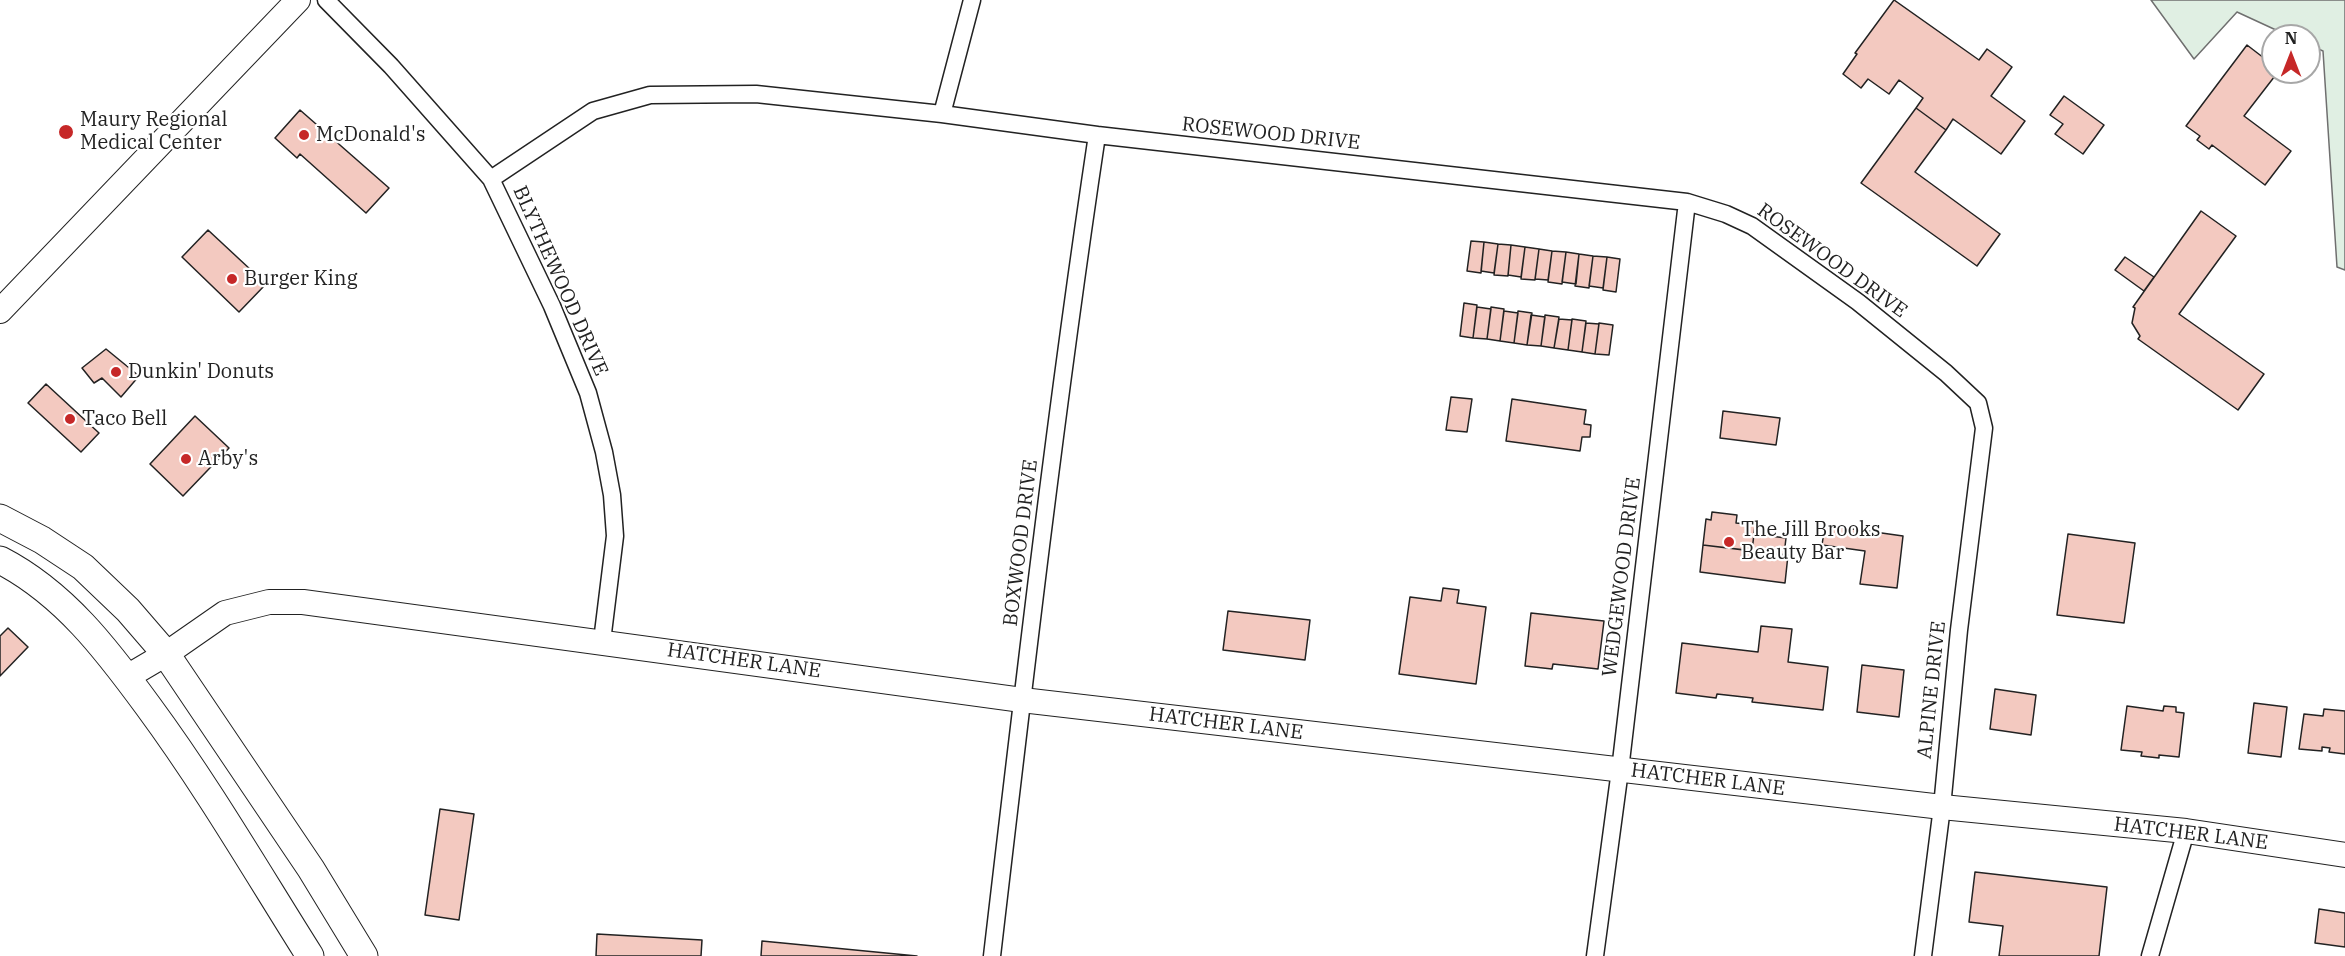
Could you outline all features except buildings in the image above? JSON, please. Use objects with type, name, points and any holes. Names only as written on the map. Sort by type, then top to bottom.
[{"type":"main road","points":[[0,503],[10,523],[83,567],[128,610],[166,654],[311,869],[364,956]]},
{"type":"main road","points":[[0,560],[40,585],[69,608],[127,677],[184,755],[310,956]]},
{"type":"street","points":[[0,310],[297,0]]},
{"type":"street","name":"BLYTHEWOOD DRIVE","points":[[326,0],[391,66],[490,179],[552,306],[588,393],[604,452],[612,495],[615,536],[602,641]]},
{"type":"street","points":[[942,114],[972,0]]},
{"type":"street","name":"ROSEWOOD DRIVE","points":[[490,179],[594,111],[650,95],[756,94],[1687,202],[1726,214],[1752,226],[1858,302],[1946,373],[1978,403],[1984,428]]},
{"type":"street","name":"BOXWOOD DRIVE","points":[[992,956],[1078,261],[1097,135]]},
{"type":"street","name":"WEDGEWOOD DRIVE","points":[[1595,956],[1620,770],[1687,202]]},
{"type":"street","name":"ALPINE DRIVE","points":[[1923,956],[1984,428]]},
{"type":"street","name":"HATCHER LANE","points":[[127,677],[166,654],[225,613],[268,603],[303,602],[1022,700],[1942,807],[2186,831],[2345,855]]},
{"type":"street","points":[[2150,956],[2186,831]]},
{"type":"green space","points":[[2151,0],[2345,0],[2345,270],[2337,267],[2321,24],[2263,24],[2237,12],[2194,59]]},
{"type":"place","name":"Maury Regional Medical Center","points":[[66,132]]},
{"type":"place","name":"McDonald's","points":[[304,135]]},
{"type":"place","name":"Burger King","points":[[232,279]]},
{"type":"place","name":"Dunkin' Donuts","points":[[116,372]]},
{"type":"place","name":"Taco Bell","points":[[70,419]]},
{"type":"place","name":"Arby's","points":[[186,459]]},
{"type":"place","name":"The Jill Brooks Beauty Bar","points":[[1729,542]]}]
